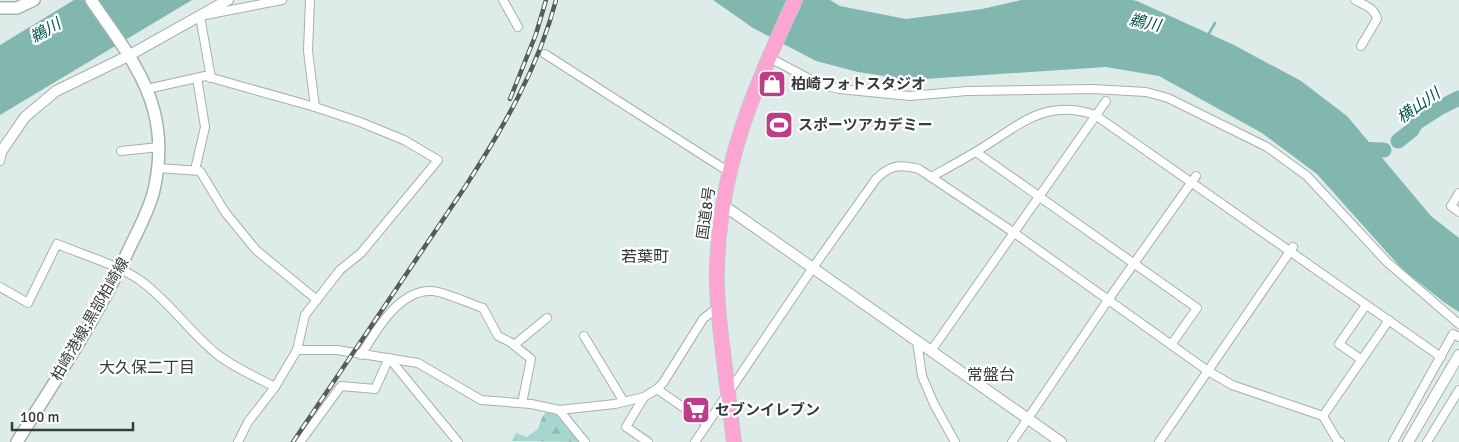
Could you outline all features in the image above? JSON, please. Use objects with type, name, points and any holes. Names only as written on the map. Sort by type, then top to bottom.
[{"type":"highway","name":"国道8号","points":[[734,442],[718,307],[716,269],[723,205],[728,172],[737,138],[768,56],[795,0]]},
{"type":"main road","points":[[0,8],[17,8],[34,0]]},
{"type":"main road","name":"柏崎港線;黒部柏崎線","points":[[17,442],[92,321],[120,270],[147,213],[154,191],[158,168],[159,147],[154,110],[147,89],[91,0]]},
{"type":"street","points":[[0,161],[1,150],[25,117],[56,91],[228,0]]},
{"type":"street","points":[[200,16],[282,0]]},
{"type":"street","points":[[310,0],[308,51],[315,107]]},
{"type":"street","points":[[503,0],[518,27]]},
{"type":"street","points":[[1355,0],[1374,10],[1377,19],[1361,46]]},
{"type":"street","points":[[200,16],[211,78]]},
{"type":"street","points":[[545,54],[728,172]]},
{"type":"street","points":[[768,56],[819,84],[839,89],[910,96],[967,91],[1092,89],[1146,92],[1168,98],[1267,147],[1307,176],[1387,262],[1459,324]]},
{"type":"street","points":[[147,89],[205,76],[315,107],[360,122],[404,140],[438,160],[361,253],[340,270],[305,315],[297,350],[275,387],[248,422],[238,442]]},
{"type":"street","points":[[195,170],[204,127],[197,78]]},
{"type":"street","points":[[931,351],[1106,101]]},
{"type":"street","points":[[931,177],[976,152],[1032,116],[1065,109],[1080,110],[1095,115],[1194,179],[1366,305],[1441,357]]},
{"type":"street","points":[[121,151],[159,147]]},
{"type":"street","points":[[976,152],[1197,308],[1172,345]]},
{"type":"street","points":[[695,442],[812,269],[876,179],[885,170],[903,165],[919,168],[1232,385],[1323,416],[1340,442]]},
{"type":"street","points":[[158,168],[200,171],[225,212],[256,250],[317,300]]},
{"type":"street","points":[[1012,442],[1108,300],[1194,179]]},
{"type":"street","points":[[1459,193],[1451,206],[1459,212]]},
{"type":"street","points":[[723,205],[1061,442]]},
{"type":"street","points":[[0,287],[28,303],[57,244],[140,280],[168,304],[193,332],[219,355],[275,387]]},
{"type":"street","points":[[1159,442],[1292,249]]},
{"type":"street","points":[[361,355],[380,324],[412,294],[432,291],[483,308],[498,336],[532,358],[522,403]]},
{"type":"street","points":[[1362,360],[1339,344],[1366,305]]},
{"type":"street","points":[[297,350],[337,350],[418,363],[481,400],[522,403],[559,410],[615,404],[644,397],[657,390],[703,319],[718,307]]},
{"type":"street","points":[[514,345],[547,318]]},
{"type":"street","points":[[1323,416],[1389,320]]},
{"type":"street","points":[[1393,442],[1453,334],[1459,337]]},
{"type":"street","points":[[584,336],[624,402]]},
{"type":"street","points":[[917,341],[922,376],[934,404],[955,442]]},
{"type":"street","points":[[1408,442],[1459,354]]},
{"type":"street","points":[[300,442],[341,386],[375,389],[390,358]]},
{"type":"street","points":[[390,358],[458,442]]},
{"type":"street","points":[[657,390],[707,424]]},
{"type":"street","points":[[1427,442],[1459,390]]},
{"type":"street","points":[[644,397],[626,427],[648,442]]},
{"type":"street","points":[[559,410],[585,442]]},
{"type":"green space","points":[[546,411],[559,416],[587,442],[512,441],[516,433],[527,437],[538,429]]},
{"type":"water","name":"鵜川","points":[[74,0],[192,0],[0,115],[0,45]]},
{"type":"water","name":"鵜川","points":[[713,0],[830,0],[840,6],[906,19],[982,9],[1021,0],[1137,1],[1234,45],[1301,81],[1347,116],[1431,216],[1459,238],[1459,312],[1402,269],[1317,174],[1262,133],[1159,76],[1106,67],[910,80],[858,72],[816,61],[753,28]]},
{"type":"waterway","points":[[1208,35],[1215,23]]},
{"type":"waterway","name":"横山川","points":[[1398,141],[1412,130],[1416,123],[1459,98]]},
{"type":"waterway","name":"横山川","points":[[1356,149],[1384,150]]},
{"type":"railway","points":[[510,99],[536,34],[546,0]]},
{"type":"railway","points":[[293,442],[493,143],[518,97],[540,50],[556,0]]},
{"type":"place","name":"柏崎フォトスタジオ","points":[[772,84]]},
{"type":"place","name":"スポーツアカデミー","points":[[779,125]]},
{"type":"place","name":"セブンイレブン","points":[[696,410]]},
{"type":"district","name":"若葉町","points":[[645,256]]},
{"type":"district","name":"大久保二丁目","points":[[147,367]]},
{"type":"district","name":"常盤台","points":[[991,374]]}]
